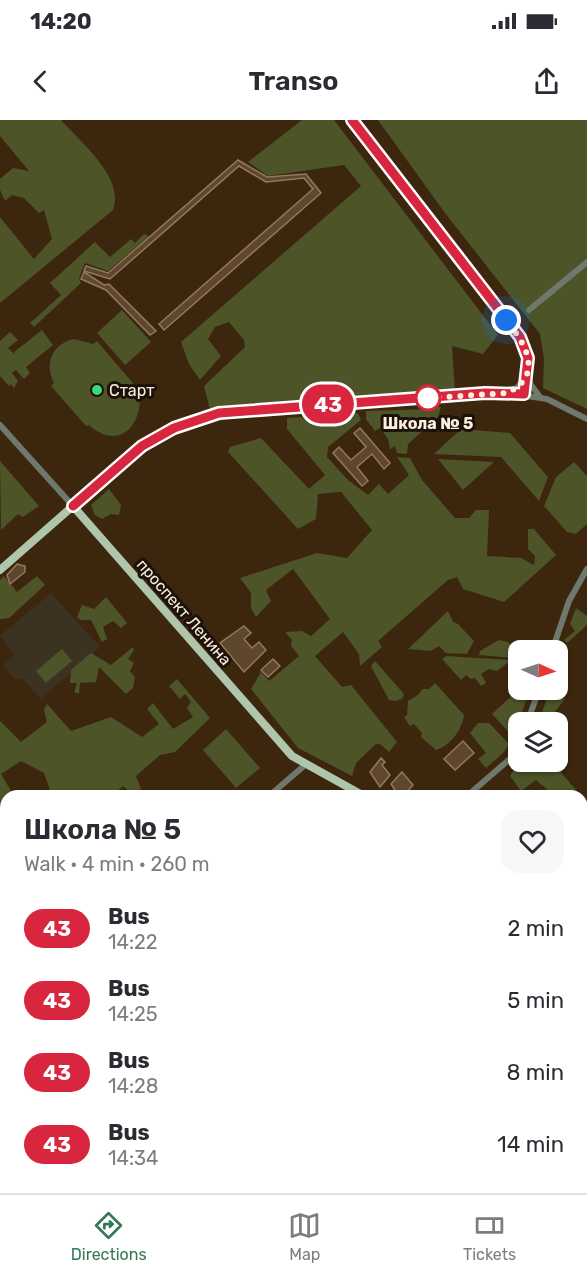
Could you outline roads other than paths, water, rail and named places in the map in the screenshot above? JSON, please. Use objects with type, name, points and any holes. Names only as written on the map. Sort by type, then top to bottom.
[{"type":"main road","points":[[0,570],[73,506]]},
{"type":"main road","name":"проспект Ленина","points":[[73,506],[292,756],[353,790]]},
{"type":"street","points":[[352,120],[520,337],[528,358],[524,394]]},
{"type":"street","points":[[529,310],[587,262]]},
{"type":"street","points":[[507,393],[518,387],[528,374]]},
{"type":"street","points":[[528,374],[531,385],[540,397]]},
{"type":"street","points":[[73,506],[142,446],[174,428],[219,413],[507,393],[540,397],[558,403],[587,419]]},
{"type":"street","name":"проспект Ленина","points":[[0,424],[73,506]]},
{"type":"street","points":[[556,640],[568,601],[587,569]]},
{"type":"street","points":[[474,790],[508,761]]},
{"type":"street","points":[[276,790],[305,765]]},
{"type":"place","name":"Старт","points":[[97,390]]},
{"type":"place","name":"Школа № 5","points":[[428,398]]}]
